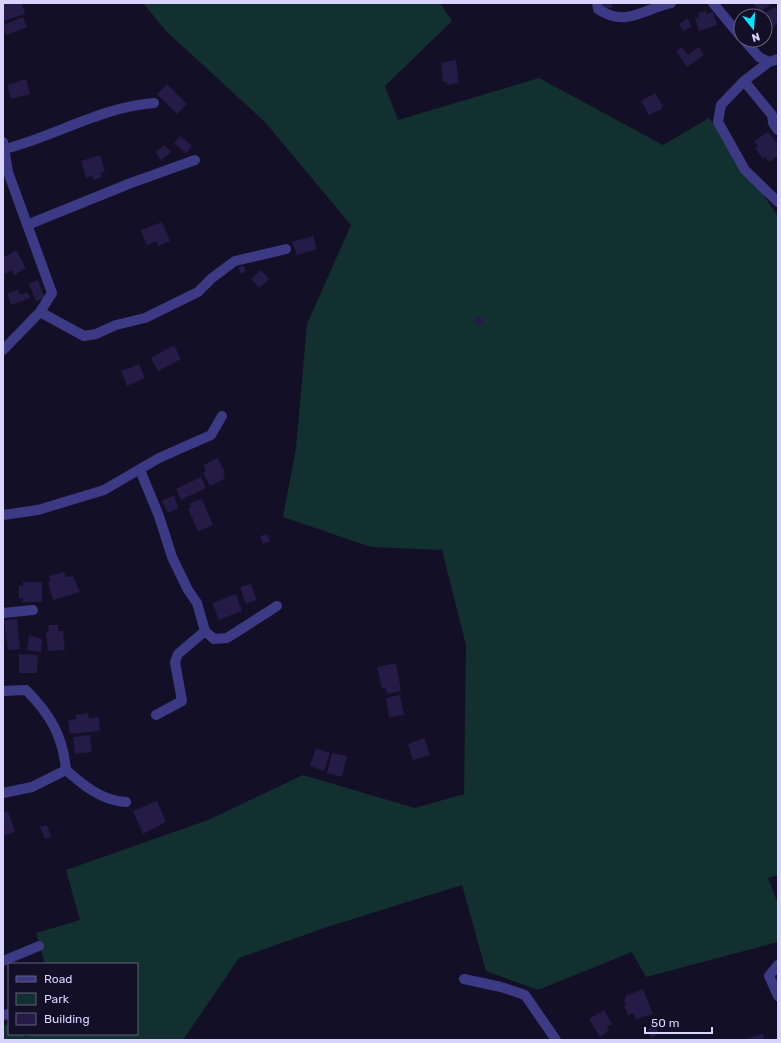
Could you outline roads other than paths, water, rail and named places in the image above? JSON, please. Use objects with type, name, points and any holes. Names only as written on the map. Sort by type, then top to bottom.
[{"type":"street","points":[[597,3],[598,9],[609,16],[630,17],[671,3]]},
{"type":"street","points":[[713,3],[733,27]]},
{"type":"street","points":[[751,48],[759,57],[773,61]]},
{"type":"street","points":[[773,61],[744,82],[720,105],[718,122],[746,170],[778,202]]},
{"type":"street","points":[[744,82],[772,115],[773,123],[778,130]]},
{"type":"street","points":[[3,350],[40,312],[52,293],[8,172],[4,146],[30,142],[88,118],[135,104],[154,103]]},
{"type":"street","points":[[27,225],[131,183],[195,160]]},
{"type":"street","points":[[40,312],[84,336],[96,334],[116,325],[145,318],[198,292],[212,278],[235,261],[286,249]]},
{"type":"street","points":[[3,515],[38,510],[104,490],[180,448],[211,435],[222,416]]},
{"type":"street","points":[[140,470],[159,516],[172,557],[188,590],[197,603],[205,631],[214,639],[227,638],[277,606]]},
{"type":"street","points":[[3,613],[33,610]]},
{"type":"street","points":[[156,715],[182,701],[175,662],[178,654],[205,631]]},
{"type":"street","points":[[3,691],[26,690],[39,702],[53,722],[64,749],[66,770],[90,790],[126,802]]},
{"type":"street","points":[[3,793],[32,787],[66,770]]},
{"type":"street","points":[[3,961],[39,946]]},
{"type":"street","points":[[778,965],[769,976],[778,996]]},
{"type":"street","points":[[464,979],[501,987],[526,995],[556,1040]]}]
